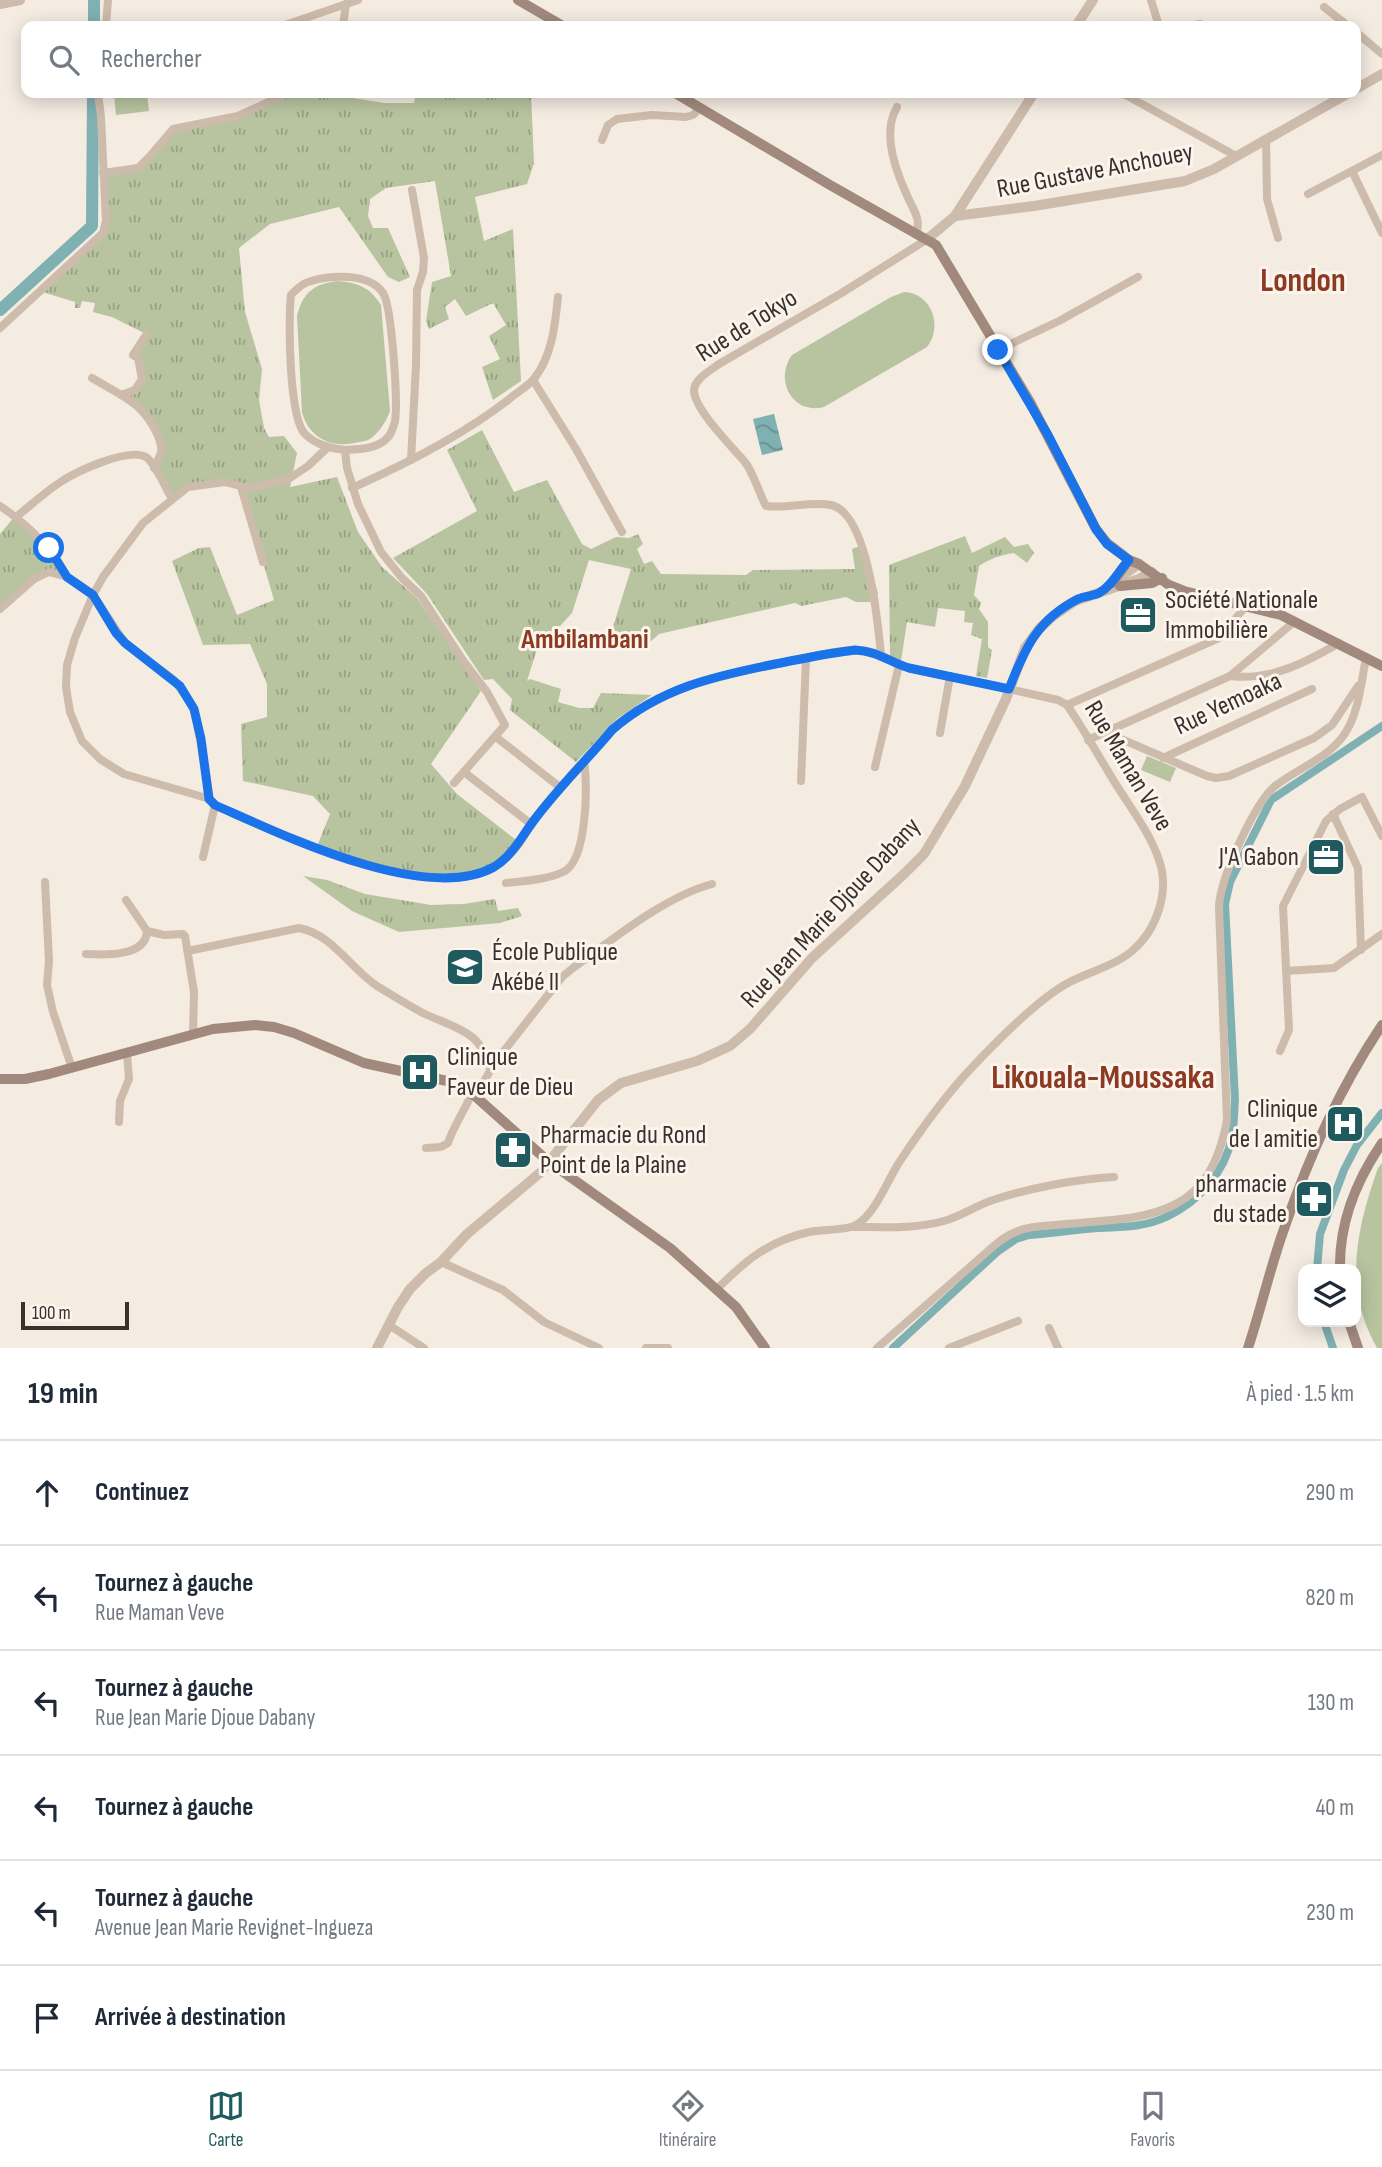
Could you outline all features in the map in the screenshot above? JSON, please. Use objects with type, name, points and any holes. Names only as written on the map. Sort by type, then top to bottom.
[{"type":"main road","points":[[518,0],[554,21]]},
{"type":"main road","points":[[684,98],[936,245],[1048,435],[1096,529],[1107,544],[1184,591],[1281,615],[1381,665]]},
{"type":"main road","points":[[1116,584],[1134,562]]},
{"type":"main road","points":[[1116,584],[1147,584],[1162,578]]},
{"type":"main road","points":[[0,1079],[25,1079],[193,1034],[255,1025],[294,1033],[364,1063],[447,1081],[474,1094],[550,1161],[670,1248],[736,1307],[765,1348]]},
{"type":"main road","points":[[1248,1348],[1283,1230],[1309,1159],[1357,1063],[1382,1025]]},
{"type":"main road","points":[[1340,1264],[1346,1218],[1363,1173],[1382,1143]]},
{"type":"main road","points":[[1351,1327],[1358,1348]]},
{"type":"street","points":[[0,4],[20,0]]},
{"type":"street","points":[[106,21],[108,0]]},
{"type":"street","points":[[297,21],[358,0]]},
{"type":"street","points":[[1079,21],[1093,0]]},
{"type":"street","points":[[1151,0],[1157,21]]},
{"type":"street","points":[[344,21],[346,4]]},
{"type":"street","points":[[1324,7],[1342,21]]},
{"type":"street","points":[[1361,36],[1382,54]]},
{"type":"street","points":[[1361,86],[1382,74]]},
{"type":"street","points":[[0,328],[103,233],[106,221],[99,98]]},
{"type":"street","points":[[103,173],[138,168],[173,129],[238,116],[277,98]]},
{"type":"street","points":[[897,107],[891,123],[893,155],[900,180],[917,216],[922,237],[955,216],[1031,98]]},
{"type":"street","points":[[1131,98],[1236,156]]},
{"type":"street","name":"Rue Gustave Anchouey","points":[[955,216],[1015,209],[1185,181],[1214,169],[1340,98]]},
{"type":"street","points":[[603,140],[608,125],[617,119],[652,115],[686,117],[693,115],[700,108]]},
{"type":"street","points":[[1266,139],[1267,200],[1278,238]]},
{"type":"street","points":[[1308,194],[1382,155]]},
{"type":"street","points":[[1352,170],[1382,233]]},
{"type":"street","points":[[411,460],[417,290],[424,258],[412,190]]},
{"type":"street","name":"Rue de Tokyo","points":[[881,655],[878,622],[865,555],[850,519],[845,512],[832,505],[776,508],[766,506],[746,463],[719,433],[694,392],[696,383],[719,364],[840,294],[922,237]]},
{"type":"street","points":[[337,277],[363,280],[379,287],[387,300],[396,395],[395,421],[391,434],[367,449],[345,450],[327,447],[304,433],[296,415],[290,320],[291,295],[307,282],[337,277]]},
{"type":"street","points":[[998,350],[1059,321],[1138,277]]},
{"type":"street","points":[[352,488],[411,460],[494,411],[533,380],[548,353],[555,330],[558,297]]},
{"type":"street","points":[[121,395],[135,390],[142,379],[138,358],[133,355],[146,335]]},
{"type":"street","points":[[92,378],[139,406],[155,429],[161,444],[161,453],[154,468]]},
{"type":"street","points":[[533,380],[576,449],[622,532]]},
{"type":"street","name":"Rue Maman Veve","points":[[327,447],[308,466],[287,481],[248,488],[225,482],[188,487],[137,529],[93,595],[75,638],[65,676],[70,712],[82,741],[100,759],[124,774],[212,802],[274,831],[350,860],[436,879],[464,877],[495,866],[520,843],[531,824],[561,788],[625,718],[665,694],[698,682],[855,650],[881,655],[899,665],[1058,700],[1067,705],[1160,860],[1162,891],[1158,911],[1142,941],[1134,949],[1114,963],[1075,979],[1054,992],[968,1072],[898,1163],[864,1219],[854,1227]]},
{"type":"street","points":[[345,450],[352,488],[381,552],[421,596],[487,692],[505,725],[454,783]]},
{"type":"street","points":[[16,517],[60,482],[111,459],[141,456],[149,460],[172,499]]},
{"type":"street","points":[[241,487],[262,562]]},
{"type":"street","points":[[0,506],[49,548],[67,577]]},
{"type":"street","points":[[0,608],[34,579],[49,572],[67,577],[93,595],[125,643],[174,680],[194,709],[212,802],[203,858]]},
{"type":"street","name":"Rue Jean Marie Djoue Dabany","points":[[377,1348],[410,1289],[467,1234],[533,1180],[590,1108],[610,1090],[636,1078],[717,1054],[740,1039],[812,958],[911,868],[935,838],[960,795],[995,724],[1025,648],[1039,629],[1075,601],[1152,572]]},
{"type":"street","points":[[1067,705],[1219,638],[1246,606]]},
{"type":"street","points":[[1088,740],[1230,676],[1295,621]]},
{"type":"street","points":[[1230,676],[1253,678],[1271,674],[1339,643]]},
{"type":"street","points":[[801,781],[806,658]]},
{"type":"street","points":[[877,1348],[987,1252],[1018,1231],[1129,1219],[1159,1212],[1183,1200],[1209,1172],[1223,1143],[1228,1107],[1219,906],[1221,888],[1256,811],[1269,792],[1326,754],[1342,737],[1353,719],[1366,658]]},
{"type":"street","points":[[875,767],[899,665]]},
{"type":"street","points":[[940,733],[950,676]]},
{"type":"street","points":[[1105,732],[1216,778],[1229,776],[1324,732],[1338,716],[1361,680]]},
{"type":"street","name":"Rue Yemoaka","points":[[1163,758],[1311,689]]},
{"type":"street","points":[[496,737],[561,788]]},
{"type":"street","points":[[506,883],[546,877],[566,870],[571,864],[578,851],[583,825],[586,773],[584,762]]},
{"type":"street","points":[[464,772],[531,824]]},
{"type":"street","points":[[1280,1051],[1289,1030],[1283,906],[1325,821],[1333,814],[1362,797],[1382,836]]},
{"type":"street","points":[[1333,814],[1358,868],[1361,950]]},
{"type":"street","points":[[45,882],[49,961],[47,985],[72,1068]]},
{"type":"street","points":[[426,1148],[441,1147],[448,1143],[451,1133],[490,1069],[562,977],[651,914],[690,892],[712,884]]},
{"type":"street","points":[[126,900],[147,931],[184,934],[194,992],[193,1034]]},
{"type":"street","points":[[188,951],[304,929],[344,955],[376,985],[420,1011],[471,1035],[478,1042],[490,1069]]},
{"type":"street","points":[[86,954],[109,955],[127,951],[143,943],[147,931]]},
{"type":"street","points":[[1286,971],[1334,968],[1382,934]]},
{"type":"street","points":[[119,1122],[120,1101],[129,1079],[127,1053]]},
{"type":"street","points":[[716,1290],[750,1257],[777,1243],[810,1232],[935,1223],[946,1221],[996,1199],[1075,1181],[1114,1177]]},
{"type":"street","points":[[441,1262],[503,1290],[544,1322],[599,1348]]},
{"type":"street","points":[[949,1348],[1018,1321]]},
{"type":"street","points":[[389,1325],[424,1348]]},
{"type":"street","points":[[1049,1328],[1058,1348]]},
{"type":"street","points":[[646,1348],[668,1348]]},
{"type":"green space","points":[[114,98],[148,98],[149,111],[116,115]]},
{"type":"green space","points":[[277,98],[353,98],[384,103],[414,103],[415,98],[531,98],[534,163],[527,184],[475,197],[484,241],[513,229],[521,381],[493,400],[482,367],[500,359],[489,336],[506,325],[493,303],[466,316],[455,299],[445,307],[449,319],[429,329],[426,321],[432,282],[451,276],[435,181],[386,188],[370,199],[368,216],[373,228],[388,228],[410,277],[399,282],[388,277],[339,207],[270,224],[239,248],[245,312],[262,369],[259,400],[264,428],[269,437],[284,436],[297,453],[290,487],[337,477],[358,532],[382,567],[417,598],[481,691],[431,764],[457,794],[520,843],[494,867],[436,879],[380,868],[318,844],[330,814],[313,796],[243,781],[241,724],[267,717],[267,684],[250,644],[203,645],[172,561],[199,548],[210,547],[237,615],[274,600],[241,487],[222,483],[205,484],[188,489],[172,499],[154,468],[161,453],[155,429],[121,395],[130,392],[142,379],[133,355],[146,334],[112,317],[93,312],[95,303],[82,301],[80,308],[75,308],[75,302],[39,291],[103,233],[103,173],[138,168],[173,129],[238,116]]},
{"type":"green space","points":[[338,281],[363,287],[381,305],[390,411],[373,436],[368,440],[349,444],[323,440],[310,429],[302,412],[297,316],[306,295],[322,284]]},
{"type":"green space","points":[[904,292],[922,298],[932,312],[934,330],[927,347],[824,407],[803,406],[795,401],[789,393],[785,375],[792,355]]},
{"type":"green space","points":[[482,430],[514,492],[547,480],[582,544],[591,549],[616,537],[629,538],[638,534],[643,544],[637,549],[644,564],[652,561],[661,574],[746,575],[753,570],[855,569],[852,549],[863,545],[878,593],[875,602],[856,602],[846,597],[801,606],[795,603],[659,634],[650,642],[612,630],[631,569],[589,560],[572,613],[536,652],[527,681],[530,679],[561,689],[558,702],[579,708],[593,708],[601,693],[652,695],[617,719],[576,762],[510,710],[512,699],[493,679],[484,680],[427,594],[393,558],[477,511],[447,450]]},
{"type":"green space","points":[[15,516],[34,533],[67,577],[49,572],[0,608],[0,534]]},
{"type":"green space","points":[[965,536],[972,553],[1005,537],[1014,547],[1028,544],[1034,553],[1027,563],[1014,553],[996,557],[979,566],[974,595],[981,603],[979,609],[988,622],[988,647],[992,650],[987,678],[976,676],[982,639],[971,635],[973,623],[964,622],[965,611],[938,608],[935,627],[907,622],[901,661],[890,656],[889,565]]},
{"type":"green space","points":[[1147,756],[1176,768],[1170,782],[1141,770]]},
{"type":"green space","points":[[303,876],[327,880],[365,894],[431,905],[495,899],[498,911],[518,908],[522,916],[500,923],[399,932],[352,911]]},
{"type":"green space","points":[[1382,1163],[1382,1348],[1377,1348],[1366,1326],[1361,1307],[1361,1264],[1356,1264],[1356,1259],[1364,1214],[1378,1168]]},
{"type":"water","points":[[774,414],[783,450],[762,455],[753,419]]},
{"type":"waterway","points":[[94,0],[94,21]]},
{"type":"waterway","points":[[0,310],[92,226],[93,98]]},
{"type":"waterway","points":[[893,1348],[997,1252],[1016,1239],[1029,1235],[1150,1223],[1189,1203],[1217,1174],[1229,1150],[1234,1123],[1225,904],[1230,882],[1271,800],[1382,726]]},
{"type":"waterway","points":[[1317,1264],[1320,1234],[1344,1170],[1357,1145],[1382,1113]]},
{"type":"waterway","points":[[1326,1327],[1333,1348]]},
{"type":"place","name":"Société Nationale Immobilière","points":[[1138,615]]},
{"type":"place","name":"J'A Gabon","points":[[1326,857]]},
{"type":"place","name":"École Publique Akébé II","points":[[465,967]]},
{"type":"place","name":"Clinique Faveur de Dieu","points":[[420,1072]]},
{"type":"place","name":"Clinique de l amitie","points":[[1345,1124]]},
{"type":"place","name":"Pharmacie du Rond Point de la Plaine","points":[[513,1150]]},
{"type":"place","name":"pharmacie du stade","points":[[1314,1199]]},
{"type":"district","name":"London","points":[[1303,281]]},
{"type":"district","name":"Ambilambani","points":[[585,639]]},
{"type":"district","name":"Likouala-Moussaka","points":[[1103,1078]]},
{"type":"route","points":[[49,548],[67,577],[93,595],[125,643],[174,680],[190,701],[201,739],[209,799],[215,805],[274,831],[369,865],[436,879],[464,877],[495,866],[520,843],[531,824],[625,718],[665,694],[698,682],[740,671],[855,650],[881,655],[909,668],[1009,689],[1025,648],[1039,629],[1075,601],[1099,593],[1112,583],[1116,574],[1129,560],[1107,544],[1096,529],[1030,402],[998,350]]}]
